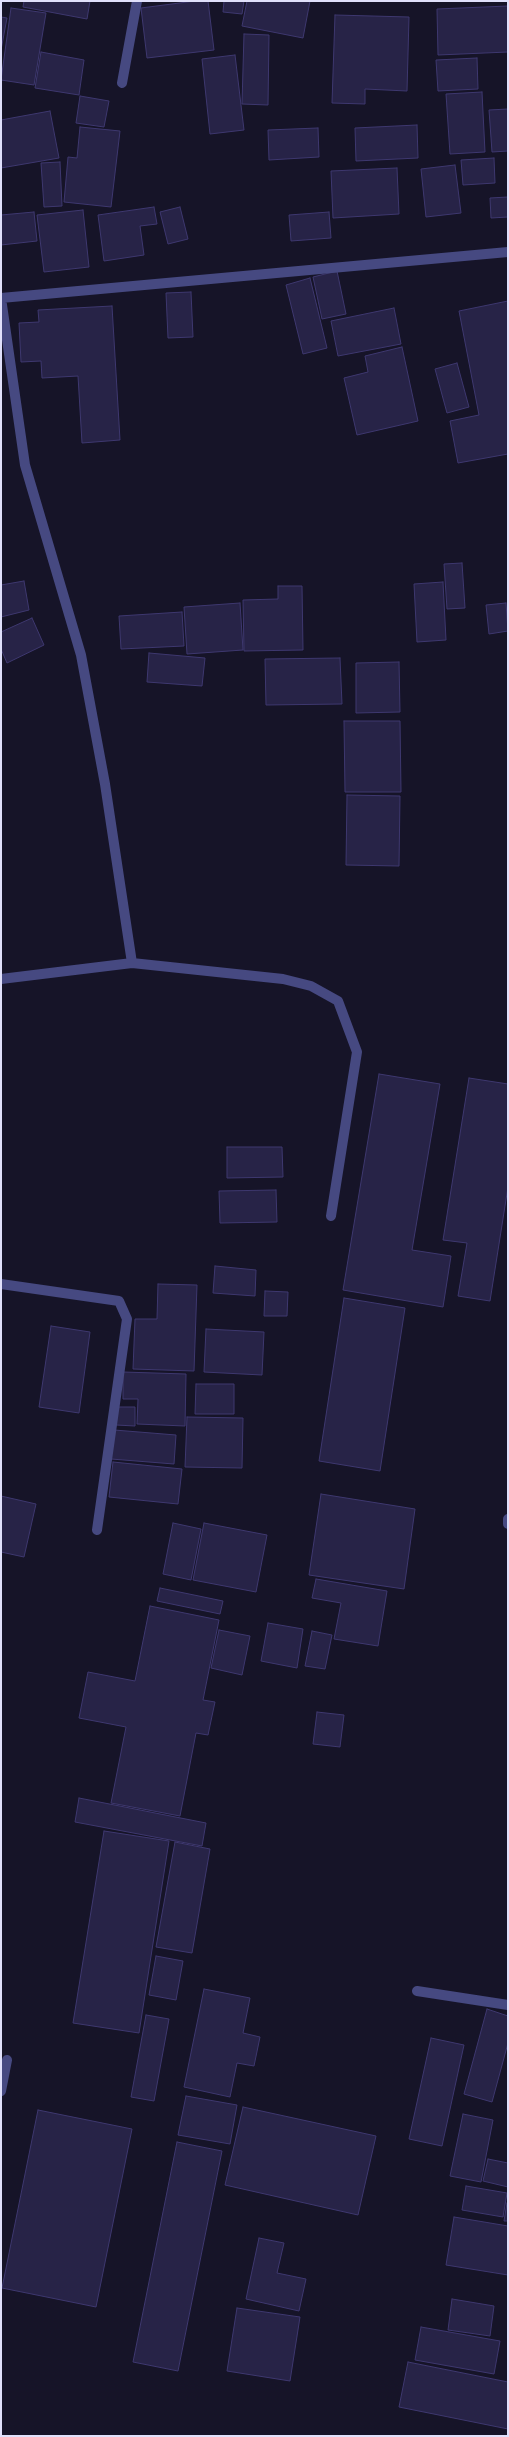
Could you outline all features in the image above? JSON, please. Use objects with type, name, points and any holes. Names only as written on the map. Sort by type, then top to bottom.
[{"type":"street","points":[[122,83],[137,1]]},
{"type":"street","points":[[132,963],[105,784],[81,655],[25,465],[1,298],[508,252]]},
{"type":"street","points":[[1,979],[132,963],[283,980],[311,986],[338,1001],[356,1052],[331,1216]]},
{"type":"street","points":[[1,1284],[119,1301],[127,1319],[97,1530]]},
{"type":"street","points":[[508,1519],[508,1524]]},
{"type":"street","points":[[417,1991],[508,2005]]},
{"type":"street","points":[[1,2091],[8,2060]]},
{"type":"building","points":[[24,1],[90,1],[87,19],[23,7]]},
{"type":"building","points":[[195,1],[208,1],[214,50],[147,58],[141,8]]},
{"type":"building","points":[[224,1],[244,1],[242,14],[223,12]]},
{"type":"building","points":[[247,1],[310,1],[303,38],[242,26]]},
{"type":"building","points":[[508,6],[508,52],[438,55],[437,9]]},
{"type":"building","points":[[11,8],[46,13],[34,85],[1,80]]},
{"type":"building","points":[[335,15],[409,17],[407,91],[365,89],[365,104],[332,103]]},
{"type":"building","points":[[1,17],[7,18],[1,50]]},
{"type":"building","points":[[244,34],[269,35],[268,105],[242,104]]},
{"type":"building","points":[[41,52],[84,60],[79,95],[35,88]]},
{"type":"building","points":[[235,55],[244,130],[210,134],[202,59]]},
{"type":"building","points":[[477,58],[478,89],[438,91],[436,60]]},
{"type":"building","points":[[482,92],[485,152],[450,154],[446,94]]},
{"type":"building","points":[[80,96],[109,101],[104,127],[76,123]]},
{"type":"building","points":[[508,109],[508,151],[492,152],[489,110]]},
{"type":"building","points":[[50,111],[59,158],[1,168],[1,120]]},
{"type":"building","points":[[417,125],[418,158],[356,161],[355,128]]},
{"type":"building","points":[[80,127],[120,131],[111,207],[64,202],[68,157],[77,158]]},
{"type":"building","points":[[318,128],[319,157],[269,160],[268,130]]},
{"type":"building","points":[[494,158],[495,183],[463,185],[461,160]]},
{"type":"building","points":[[60,162],[62,206],[44,207],[41,163]]},
{"type":"building","points":[[455,165],[461,213],[426,217],[421,169]]},
{"type":"building","points":[[397,168],[399,214],[333,218],[331,171]]},
{"type":"building","points":[[508,197],[508,217],[491,218],[490,198]]},
{"type":"building","points":[[154,207],[157,224],[140,226],[144,255],[104,261],[98,215]]},
{"type":"building","points":[[180,207],[188,239],[168,244],[160,212]]},
{"type":"building","points":[[83,210],[89,267],[44,272],[37,215]]},
{"type":"building","points":[[34,212],[37,241],[1,245],[1,215]]},
{"type":"building","points":[[329,212],[331,238],[291,241],[289,215]]},
{"type":"building","points":[[337,271],[346,314],[322,319],[313,277]]},
{"type":"building","points":[[310,278],[327,348],[303,354],[286,285]]},
{"type":"building","points":[[191,292],[193,337],[168,338],[166,293]]},
{"type":"building","points":[[508,301],[508,454],[458,463],[450,421],[479,415],[459,311]]},
{"type":"building","points":[[112,306],[120,440],[82,443],[78,376],[42,378],[41,361],[21,362],[19,323],[39,322],[38,310]]},
{"type":"building","points":[[394,308],[401,344],[338,356],[331,321]]},
{"type":"building","points":[[402,347],[418,421],[357,435],[344,378],[368,372],[365,356]]},
{"type":"building","points":[[457,363],[469,407],[447,413],[435,369]]},
{"type":"building","points":[[462,563],[465,608],[447,609],[444,564]]},
{"type":"building","points":[[24,581],[29,610],[1,617],[1,585]]},
{"type":"building","points":[[443,582],[446,640],[417,642],[414,584]]},
{"type":"building","points":[[278,586],[302,586],[303,650],[244,651],[243,600],[278,599]]},
{"type":"building","points":[[240,603],[243,650],[187,654],[184,607]]},
{"type":"building","points":[[506,603],[508,631],[489,634],[486,605]]},
{"type":"building","points":[[182,612],[184,646],[121,649],[119,616]]},
{"type":"building","points":[[32,618],[44,645],[7,663],[1,649],[1,632]]},
{"type":"building","points":[[149,653],[205,658],[202,686],[147,682]]},
{"type":"building","points":[[340,658],[342,704],[266,705],[265,659]]},
{"type":"building","points":[[399,662],[400,712],[356,713],[356,663]]},
{"type":"building","points":[[344,721],[400,721],[401,792],[345,792]]},
{"type":"building","points":[[347,795],[400,796],[399,866],[346,865]]},
{"type":"building","points":[[379,1074],[440,1084],[412,1250],[451,1256],[443,1307],[343,1290]]},
{"type":"building","points":[[469,1078],[508,1084],[508,1187],[490,1301],[458,1296],[467,1243],[443,1240]]},
{"type":"building","points":[[227,1147],[282,1147],[283,1177],[227,1178]]},
{"type":"building","points":[[276,1190],[277,1222],[220,1223],[219,1191]]},
{"type":"building","points":[[215,1266],[256,1270],[255,1296],[213,1293]]},
{"type":"building","points":[[158,1284],[197,1285],[194,1371],[133,1369],[135,1319],[157,1319]]},
{"type":"building","points":[[265,1291],[288,1292],[287,1316],[264,1316]]},
{"type":"building","points":[[344,1298],[405,1308],[380,1471],[319,1461]]},
{"type":"building","points":[[51,1326],[90,1332],[79,1413],[39,1407]]},
{"type":"building","points":[[206,1329],[264,1332],[262,1375],[204,1372]]},
{"type":"building","points":[[123,1372],[186,1374],[185,1426],[137,1424],[138,1399],[123,1399]]},
{"type":"building","points":[[196,1384],[234,1384],[234,1414],[195,1414]]},
{"type":"building","points":[[116,1407],[135,1407],[135,1426],[116,1425]]},
{"type":"building","points":[[187,1417],[243,1418],[242,1468],[185,1467]]},
{"type":"building","points":[[114,1430],[176,1435],[174,1464],[111,1459]]},
{"type":"building","points":[[113,1462],[182,1469],[178,1504],[109,1497]]},
{"type":"building","points":[[321,1494],[415,1509],[404,1589],[309,1575]]},
{"type":"building","points":[[1,1496],[36,1504],[24,1557],[1,1552]]},
{"type":"building","points":[[173,1523],[201,1529],[191,1580],[163,1574]]},
{"type":"building","points":[[204,1523],[267,1535],[256,1592],[193,1580]]},
{"type":"building","points":[[316,1579],[387,1591],[378,1646],[334,1639],[341,1603],[312,1598]]},
{"type":"building","points":[[160,1588],[223,1601],[220,1614],[157,1601]]},
{"type":"building","points":[[150,1606],[219,1620],[203,1700],[215,1702],[208,1735],[196,1733],[180,1816],[111,1803],[126,1727],[79,1718],[88,1672],[135,1681]]},
{"type":"building","points":[[268,1623],[303,1629],[297,1668],[261,1661]]},
{"type":"building","points":[[219,1630],[250,1636],[242,1675],[211,1668]]},
{"type":"building","points":[[312,1631],[332,1635],[325,1669],[305,1666]]},
{"type":"building","points":[[317,1712],[344,1715],[340,1747],[313,1744]]},
{"type":"building","points":[[79,1798],[206,1823],[202,1846],[75,1822]]},
{"type":"building","points":[[104,1831],[169,1841],[139,2033],[73,2023]]},
{"type":"building","points":[[175,1842],[210,1849],[192,1953],[156,1947]]},
{"type":"building","points":[[156,1956],[183,1961],[176,2000],[149,1995]]},
{"type":"building","points":[[204,1989],[250,1998],[243,2033],[260,2037],[254,2066],[237,2063],[230,2097],[184,2087]]},
{"type":"building","points":[[487,2009],[508,2016],[508,2043],[492,2102],[464,2094]]},
{"type":"building","points":[[146,2015],[169,2019],[154,2101],[131,2097]]},
{"type":"building","points":[[431,2038],[464,2045],[442,2146],[409,2139]]},
{"type":"building","points":[[186,2096],[237,2105],[230,2144],[178,2135]]},
{"type":"building","points":[[243,2107],[376,2136],[358,2215],[225,2185]]},
{"type":"building","points":[[38,2110],[132,2129],[96,2307],[2,2288]]},
{"type":"building","points":[[463,2114],[493,2120],[481,2182],[450,2176]]},
{"type":"building","points":[[177,2142],[222,2151],[178,2371],[133,2362]]},
{"type":"building","points":[[488,2159],[508,2163],[508,2187],[483,2181]]},
{"type":"building","points":[[466,2186],[507,2193],[503,2217],[462,2210]]},
{"type":"building","points":[[507,2203],[508,2221],[504,2221]]},
{"type":"building","points":[[454,2217],[508,2226],[508,2275],[446,2265]]},
{"type":"building","points":[[259,2238],[284,2243],[277,2273],[306,2279],[299,2311],[246,2299]]},
{"type":"building","points":[[452,2299],[494,2306],[490,2336],[448,2330]]},
{"type":"building","points":[[237,2308],[300,2317],[290,2381],[227,2371]]},
{"type":"building","points":[[421,2327],[500,2341],[494,2374],[415,2360]]},
{"type":"building","points":[[408,2362],[508,2382],[508,2429],[399,2407]]}]
